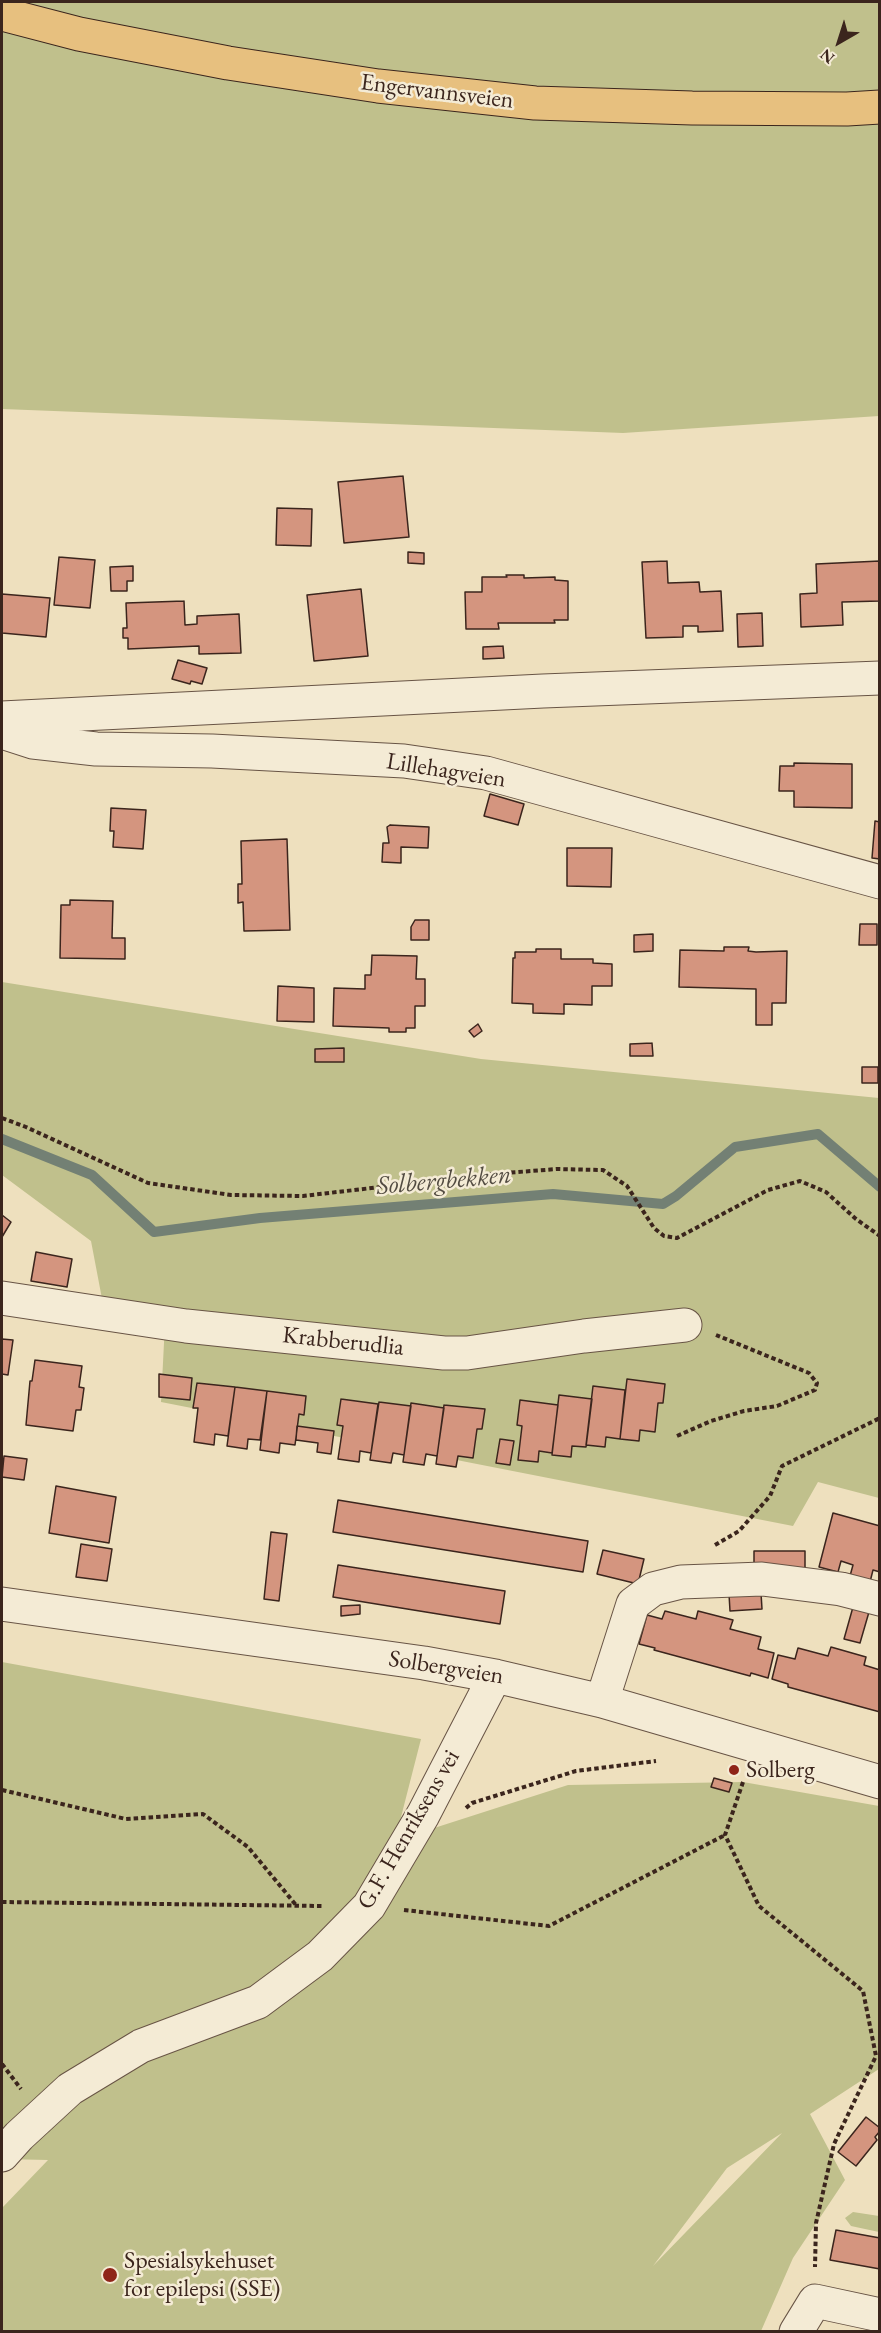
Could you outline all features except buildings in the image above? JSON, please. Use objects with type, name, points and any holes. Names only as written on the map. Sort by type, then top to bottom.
[{"type":"main road","name":"Engervannsveien","points":[[2,14],[79,34],[228,63],[378,86],[535,103],[704,108],[879,107]]},
{"type":"street","points":[[2,718],[543,691],[879,678]]},
{"type":"street","name":"Lillehagveien","points":[[2,732],[33,742],[96,749],[212,751],[404,761],[486,773],[879,882]]},
{"type":"street","name":"Krabberudlia","points":[[2,1298],[186,1326],[362,1345],[467,1353],[584,1336],[685,1326]]},
{"type":"street","points":[[602,1701],[633,1604],[653,1589],[681,1582],[762,1579],[841,1589],[879,1599]]},
{"type":"street","name":"Solbergveien","points":[[2,1604],[424,1663],[495,1676],[602,1701],[879,1782]]},
{"type":"street","name":"G.F. Henriksens vei","points":[[2,2155],[18,2136],[70,2089],[141,2046],[258,2002],[321,1956],[369,1906],[423,1815],[495,1676]]},
{"type":"street","points":[[796,2331],[815,2301],[879,2315]]},
{"type":"path","points":[[2,1118],[148,1183],[231,1195],[303,1196],[492,1174],[557,1169],[603,1170],[627,1186],[654,1228],[664,1236],[677,1238],[768,1190],[800,1181],[826,1192],[879,1236]]},
{"type":"path","points":[[677,1436],[711,1421],[786,1402],[815,1390],[817,1383],[809,1373],[701,1328],[685,1326]]},
{"type":"path","points":[[681,1582],[698,1555],[739,1532],[770,1496],[782,1466],[879,1418]]},
{"type":"path","points":[[423,1815],[444,1824],[472,1803],[576,1771],[656,1761]]},
{"type":"path","points":[[2,1902],[369,1906],[549,1926],[725,1835],[743,1782]]},
{"type":"path","points":[[2,1790],[126,1819],[203,1814],[248,1847],[297,1905]]},
{"type":"path","points":[[725,1835],[759,1905],[863,1991],[876,2055],[834,2145],[816,2223],[815,2301]]},
{"type":"green space","points":[[2,2],[879,2],[879,416],[623,433],[2,409]]},
{"type":"green space","points":[[2,982],[481,1059],[879,1098],[879,1498],[818,1482],[793,1526],[161,1402],[165,1323],[103,1304],[91,1241],[2,1175]]},
{"type":"green space","points":[[2,1662],[421,1739],[400,1821],[428,1830],[568,1785],[743,1782],[879,1806],[879,2069],[810,2114],[845,2180],[793,2258],[761,2331],[2,2331],[2,2208],[48,2160],[2,2159]],"holes":[[[782,2133],[653,2266],[727,2168]]]},
{"type":"green space","points":[[853,2212],[879,2216],[879,2232],[851,2226],[845,2218]]},
{"type":"waterway","name":"Solbergbekken","points":[[2,1139],[92,1175],[154,1232],[260,1218],[553,1194],[663,1204],[735,1147],[818,1134],[880,1187]]},
{"type":"place","name":"Solberg","points":[[734,1770]]},
{"type":"place","name":"Spesialsykehuset for epilepsi (SSE)","points":[[110,2275]]}]
